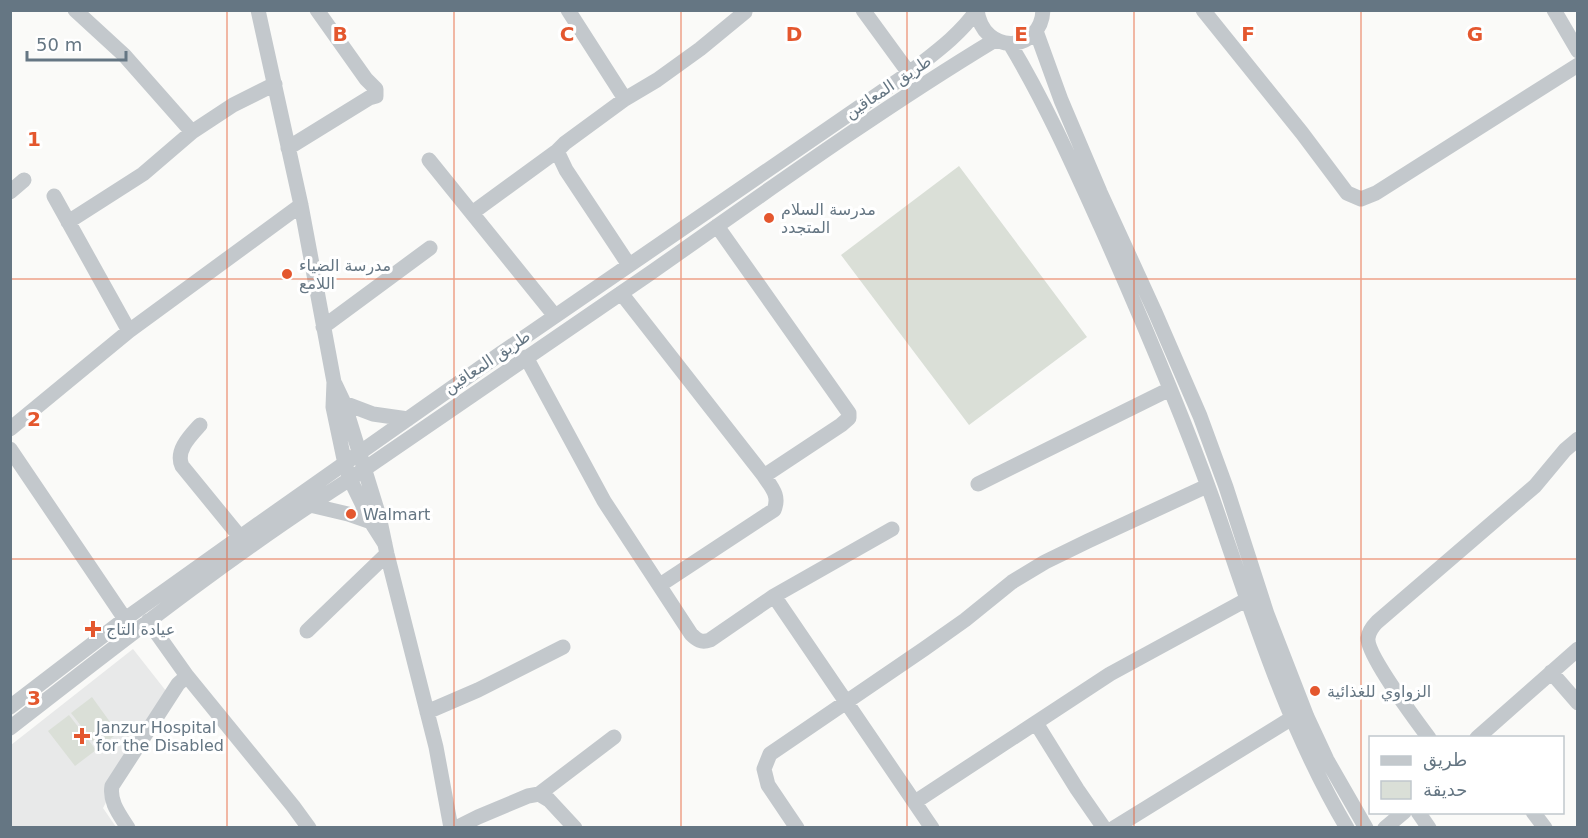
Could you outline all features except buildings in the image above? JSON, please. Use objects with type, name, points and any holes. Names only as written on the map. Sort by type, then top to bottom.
[{"type":"street","points":[[75,10],[123,55],[192,132]]},
{"type":"street","points":[[258,10],[301,205],[334,382],[333,407],[345,464],[350,479],[386,549]]},
{"type":"street","points":[[288,148],[376,96],[376,89],[366,79],[317,10]]},
{"type":"street","points":[[568,10],[625,99]]},
{"type":"street","points":[[472,213],[625,99],[657,80],[700,49],[744,12],[743,10]]},
{"type":"street","points":[[863,10],[909,73]]},
{"type":"street","points":[[958,10],[978,20],[988,35],[1002,42],[1028,75],[1118,265],[1170,389],[1282,697],[1345,827],[1366,819],[1327,760],[1307,717],[1267,614],[1226,487],[1200,416],[1060,100],[1036,31],[1045,12]]},
{"type":"street","points":[[1203,10],[1347,193],[1361,199],[1376,193],[1578,65]]},
{"type":"street","points":[[1554,10],[1578,51]]},
{"type":"street","name":"طريق المعاقين","points":[[10,707],[125,619],[240,537],[555,316],[909,73],[973,17]]},
{"type":"street","name":"طريق المعاقين","points":[[10,728],[148,621],[310,505],[621,293],[829,147],[927,82],[1002,42],[1020,42],[1029,38],[1036,31]]},
{"type":"street","points":[[68,222],[143,174],[192,132],[233,105],[275,84]]},
{"type":"street","points":[[557,151],[566,170],[629,265]]},
{"type":"street","points":[[429,160],[555,316]]},
{"type":"street","points":[[10,192],[24,180]]},
{"type":"street","points":[[54,196],[129,332]]},
{"type":"street","points":[[10,429],[129,332],[301,205]]},
{"type":"street","points":[[717,226],[849,413],[849,418],[842,425],[764,476]]},
{"type":"street","points":[[323,327],[430,248]]},
{"type":"street","points":[[621,293],[764,476],[777,502],[774,510],[660,585]]},
{"type":"street","points":[[526,357],[604,501],[697,640],[704,642],[710,640],[774,596],[892,529]]},
{"type":"street","points":[[334,382],[344,403],[380,516],[386,549],[436,747],[451,828]]},
{"type":"street","points":[[978,484],[1170,389]]},
{"type":"street","points":[[344,403],[373,414],[408,419]]},
{"type":"street","points":[[200,425],[186,442],[180,454],[180,461],[240,537]]},
{"type":"street","points":[[1428,736],[1379,665],[1369,644],[1370,630],[1535,486],[1564,450],[1578,439]]},
{"type":"street","points":[[10,449],[125,619]]},
{"type":"street","points":[[797,828],[768,785],[764,770],[770,754],[965,620],[1012,582],[1088,540],[1207,486]]},
{"type":"street","points":[[310,505],[371,522]]},
{"type":"street","points":[[307,631],[386,549]]},
{"type":"street","points":[[774,596],[932,828]]},
{"type":"street","points":[[915,802],[1110,674],[1246,600]]},
{"type":"street","points":[[148,621],[187,676],[309,828]]},
{"type":"street","points":[[427,712],[478,690],[563,647]]},
{"type":"street","points":[[1479,736],[1578,649]]},
{"type":"street","points":[[1551,672],[1578,702]]},
{"type":"street","points":[[128,828],[112,801],[111,786],[178,684],[187,676]]},
{"type":"street","points":[[1114,828],[1292,718]]},
{"type":"street","points":[[1036,723],[1104,828]]},
{"type":"street","points":[[456,828],[528,796],[540,794],[614,737]]},
{"type":"street","points":[[540,794],[549,800],[574,828]]},
{"type":"street","points":[[1385,828],[1403,814]]},
{"type":"street","points":[[1419,814],[1429,828]]},
{"type":"street","points":[[1534,814],[1545,828]]},
{"type":"shaded area","name":"Janzur Hospital for the Disabled","points":[[133,649],[166,691],[103,808],[116,827],[11,828],[11,745]]},
{"type":"green space","points":[[959,166],[1087,337],[969,425],[841,255]]},
{"type":"green space","points":[[92,697],[118,733],[98,748],[71,713]]},
{"type":"green space","points":[[69,715],[96,750],[75,766],[48,731]]},
{"type":"place","name":"مدرسة السلام المتجدد","points":[[769,218]]},
{"type":"place","name":"مدرسة الضياء اللامع","points":[[287,274]]},
{"type":"place","name":"Walmart","points":[[351,514]]},
{"type":"place","name":"عيادة التاج","points":[[93,629]]},
{"type":"place","name":"الزواوي للغذائية","points":[[1315,691]]},
{"type":"place","name":"Janzur Hospital for the Disabled","points":[[82,736]]}]
